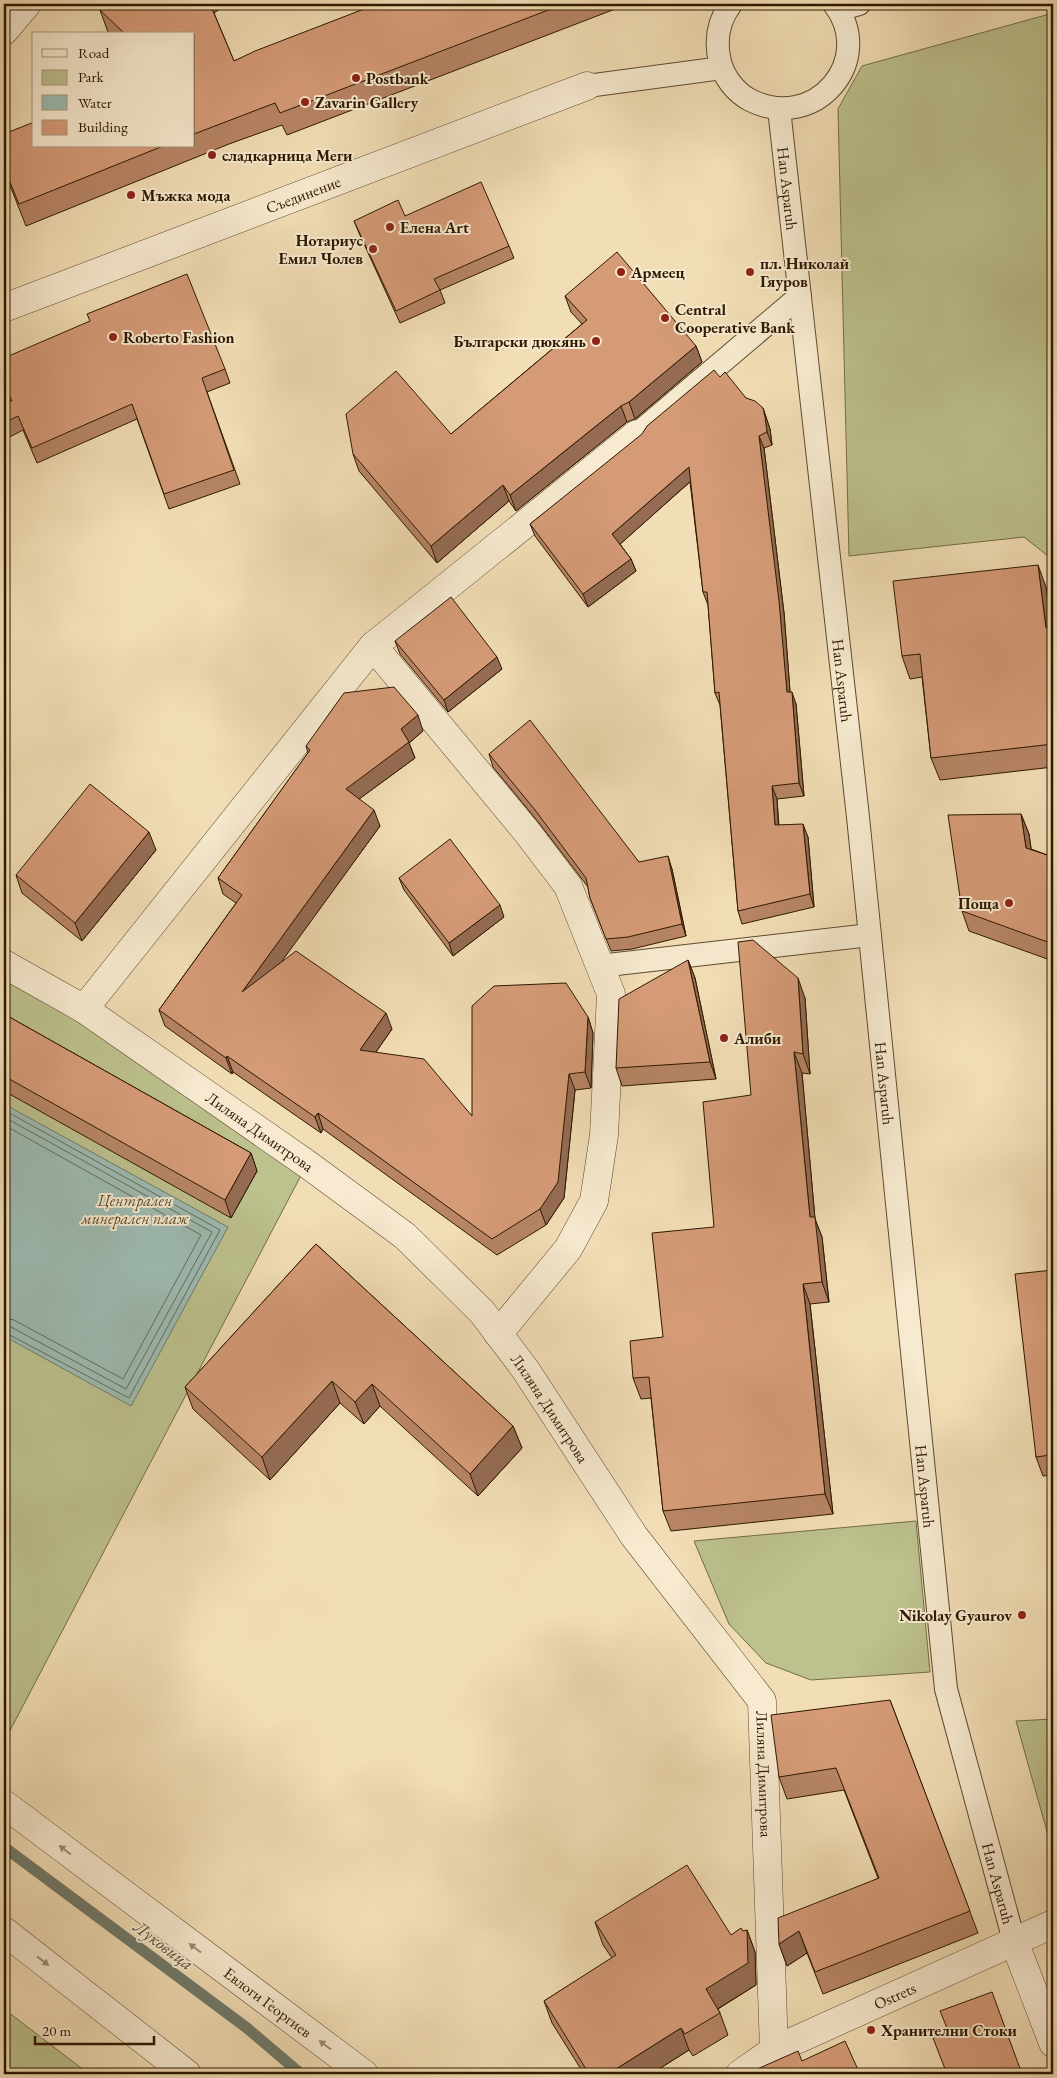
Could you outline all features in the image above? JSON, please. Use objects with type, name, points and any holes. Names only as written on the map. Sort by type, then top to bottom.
[{"type":"street","points":[[4,31],[27,4]]},
{"type":"street","points":[[730,4],[725,11],[718,30],[717,49],[722,68],[731,84],[745,97],[761,105],[779,109],[799,107],[818,99],[833,86],[844,68],[848,49],[844,6]]},
{"type":"street","name":"Съединение","points":[[4,308],[587,86],[722,68]]},
{"type":"street","name":"Han Asparuh","points":[[779,109],[870,936],[946,1689],[1014,1941],[1053,2043]]},
{"type":"street","points":[[84,1009],[373,646],[637,434],[800,296]]},
{"type":"street","points":[[373,646],[527,832],[568,886],[610,994],[604,1135],[594,1201],[568,1249],[498,1334]]},
{"type":"street","points":[[599,966],[870,936]]},
{"type":"street","name":"Лиляна Димитрова","points":[[4,964],[84,1009],[307,1164],[405,1236],[482,1312],[525,1369],[634,1536],[762,1701],[774,2050]]},
{"type":"street","name":"Евлоги Георгиев","points":[[4,1804],[364,2074]]},
{"type":"street","name":"Ostrets","points":[[740,2074],[774,2050],[1053,1924]]},
{"type":"street","points":[[4,1931],[187,2074]]},
{"type":"green space","points":[[1053,13],[1053,560],[1024,537],[849,556],[838,109],[862,66]]},
{"type":"green space","name":"Централен минерален плаж","points":[[4,969],[307,1164],[4,1742]]},
{"type":"green space","points":[[916,1521],[930,1672],[811,1680],[766,1663],[729,1624],[694,1541]]},
{"type":"green space","points":[[1053,1719],[1053,1853],[1016,1721]]},
{"type":"green space","points":[[4,2009],[89,2074],[4,2074]]},
{"type":"water","points":[[4,1104],[228,1227],[131,1406],[4,1336]]},
{"type":"building","points":[[105,4],[210,4],[234,61],[255,51],[377,4],[564,4],[280,113],[275,103],[195,134],[195,32],[123,32],[100,10]]},
{"type":"building","points":[[32,123],[32,148],[158,148],[19,204],[4,168],[4,134]]},
{"type":"building","points":[[481,182],[509,246],[434,279],[440,290],[396,311],[354,221],[398,200],[405,216]]},
{"type":"building","points":[[617,252],[696,346],[629,402],[621,406],[510,495],[503,485],[431,546],[353,454],[346,414],[396,371],[451,434],[587,320],[565,296]]},
{"type":"building","points":[[187,274],[225,369],[202,378],[234,470],[164,494],[132,404],[32,448],[18,416],[4,423],[4,400],[12,401],[4,383],[4,358],[90,321],[87,314]]},
{"type":"building","points":[[714,370],[720,377],[725,372],[746,398],[755,401],[763,408],[765,417],[767,432],[759,436],[779,601],[787,692],[792,692],[799,783],[772,786],[775,825],[803,824],[810,894],[738,911],[719,692],[715,693],[707,592],[703,592],[689,467],[612,534],[631,559],[583,594],[530,524],[642,434],[647,426]]},
{"type":"building","points":[[1038,565],[1046,628],[1053,627],[1053,744],[931,758],[920,654],[902,656],[893,581]]},
{"type":"building","points":[[451,597],[497,657],[444,700],[395,641]]},
{"type":"building","points":[[394,687],[418,715],[401,729],[409,742],[346,789],[374,810],[242,992],[296,951],[386,1013],[360,1050],[424,1059],[472,1116],[472,1006],[494,986],[566,983],[588,1017],[585,1072],[569,1074],[558,1182],[540,1209],[492,1239],[318,1113],[315,1117],[227,1056],[226,1058],[159,1010],[242,895],[218,878],[310,750],[306,746],[344,693]]},
{"type":"building","points":[[530,720],[639,862],[668,856],[682,924],[628,937],[606,939],[590,898],[586,878],[535,810],[489,754]]},
{"type":"building","points":[[90,784],[149,832],[75,923],[16,875]]},
{"type":"building","name":"Поща","points":[[1021,814],[1026,848],[1053,857],[1053,944],[962,911],[948,815]]},
{"type":"building","points":[[450,839],[500,905],[449,943],[399,878]]},
{"type":"building","points":[[753,940],[798,978],[803,1054],[794,1052],[810,1217],[815,1217],[822,1282],[803,1284],[825,1494],[663,1511],[649,1377],[633,1378],[630,1341],[663,1337],[652,1233],[714,1227],[703,1102],[751,1095],[738,942]]},
{"type":"building","points":[[688,960],[710,1062],[616,1068],[619,999]]},
{"type":"building","points":[[4,1014],[251,1153],[225,1200],[4,1076]]},
{"type":"building","points":[[316,1244],[513,1426],[470,1474],[372,1384],[355,1402],[332,1381],[262,1457],[185,1387]]},
{"type":"building","points":[[1053,1270],[1053,1478],[1051,1455],[1036,1457],[1015,1274]]},
{"type":"building","points":[[890,1700],[970,1911],[815,1972],[799,1931],[779,1944],[778,1918],[879,1878],[836,1768],[779,1777],[771,1715]]},
{"type":"building","points":[[687,1865],[731,1935],[741,1928],[743,1931],[747,1930],[748,1963],[706,1989],[720,2013],[685,2034],[681,2028],[608,2074],[589,2074],[544,2001],[616,1955],[595,1922]]},
{"type":"building","points":[[992,1992],[1022,2074],[947,2074],[933,2038],[947,2028],[940,2011]]},
{"type":"building","points":[[845,2041],[860,2074],[746,2074],[798,2051],[802,2061]]},
{"type":"waterway","name":"Луковица","points":[[4,1847],[247,2028],[301,2074]]},
{"type":"place","name":"Postbank","points":[[356,78]]},
{"type":"place","name":"Zavarin Gallery","points":[[305,102]]},
{"type":"place","name":"сладкарница Меги","points":[[212,155]]},
{"type":"place","name":"Мъжка мода","points":[[131,195]]},
{"type":"place","name":"Елена Art","points":[[390,227]]},
{"type":"place","name":"Нотариус Емил Чолев","points":[[373,249]]},
{"type":"place","name":"Армеец","points":[[621,272]]},
{"type":"place","name":"пл. Николай Гяуров","points":[[750,272]]},
{"type":"place","name":"Central Cooperative Bank","points":[[665,318]]},
{"type":"place","name":"Roberto Fashion","points":[[113,337]]},
{"type":"place","name":"Български дюкянь","points":[[596,341]]},
{"type":"place","name":"Поща","points":[[1009,903]]},
{"type":"place","name":"Алиби","points":[[724,1038]]},
{"type":"place","name":"Nikolay Gyaurov","points":[[1022,1615]]},
{"type":"place","name":"Хранителни Стоки","points":[[871,2030]]}]
